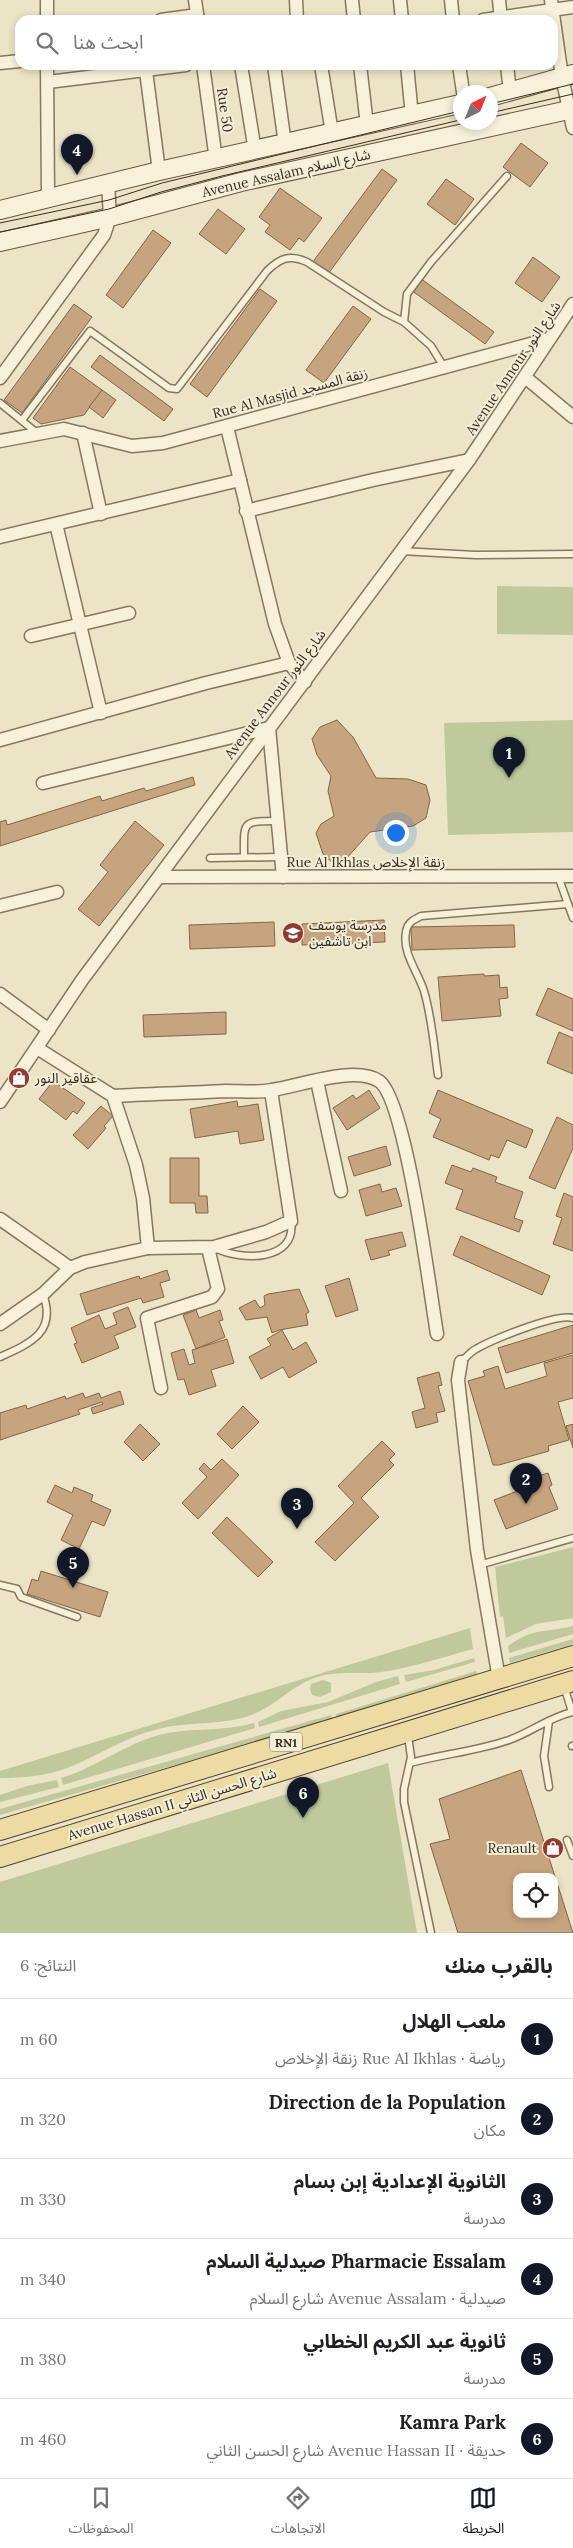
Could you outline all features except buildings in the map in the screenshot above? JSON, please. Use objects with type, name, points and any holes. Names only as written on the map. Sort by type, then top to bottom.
[{"type":"main road","points":[[498,95],[568,76]]},
{"type":"main road","name":"Avenue Assalam شارع السلام","points":[[0,210],[159,171],[216,160],[453,106]]},
{"type":"main road","name":"Avenue Assalam شارع السلام","points":[[0,242],[110,217],[250,180],[571,110]]},
{"type":"main road","name":"Avenue Hassan II شارع الحسن الثاني","points":[[0,1830],[573,1656]]},
{"type":"main road","name":"Avenue Hassan II شارع الحسن الثاني","points":[[0,1858],[407,1731],[568,1683]]},
{"type":"street","points":[[46,0],[47,15]]},
{"type":"street","points":[[196,0],[198,15]]},
{"type":"street","points":[[296,0],[298,15]]},
{"type":"street","points":[[352,0],[354,15]]},
{"type":"street","points":[[400,0],[402,15]]},
{"type":"street","points":[[451,0],[453,15]]},
{"type":"street","points":[[499,0],[501,15]]},
{"type":"street","points":[[516,15],[552,5],[573,7]]},
{"type":"street","points":[[558,32],[568,76],[573,128]]},
{"type":"street","points":[[0,63],[15,62]]},
{"type":"street","points":[[47,70],[48,197]]},
{"type":"street","points":[[48,82],[153,70]]},
{"type":"street","name":"Rue 50","points":[[204,70],[216,160]]},
{"type":"street","points":[[242,70],[255,151]]},
{"type":"street","points":[[275,70],[285,144]]},
{"type":"street","points":[[322,70],[332,134]]},
{"type":"street","points":[[361,70],[367,125]]},
{"type":"street","points":[[407,70],[412,116]]},
{"type":"street","points":[[460,70],[461,85]]},
{"type":"street","points":[[508,70],[510,92]]},
{"type":"street","points":[[146,71],[159,171]]},
{"type":"street","points":[[0,378],[101,241],[107,230],[110,217],[108,183]]},
{"type":"street","name":"Avenue Annour شارع النور","points":[[0,1102],[82,980],[469,460],[573,304]]},
{"type":"street","name":"Rue Al Masjid زنقة المسجد","points":[[0,441],[37,433],[64,430],[132,446],[145,446],[227,427],[549,339]]},
{"type":"street","points":[[525,377],[573,417]]},
{"type":"street","points":[[227,427],[275,624],[289,663],[305,682]]},
{"type":"street","points":[[83,433],[101,514]]},
{"type":"street","points":[[246,511],[373,480],[469,460]]},
{"type":"street","points":[[0,537],[240,480]]},
{"type":"street","points":[[56,524],[78,624],[101,713]]},
{"type":"street","points":[[31,636],[129,613]]},
{"type":"street","points":[[0,740],[206,683],[289,663]]},
{"type":"street","points":[[43,783],[269,728],[283,877]]},
{"type":"street","name":"Rue Al Ikhlas زنقة الإخلاص","points":[[160,877],[573,876]]},
{"type":"street","points":[[0,906],[57,892]]},
{"type":"street","points":[[0,994],[49,1030]]},
{"type":"street","points":[[37,1048],[113,1096],[271,1091],[342,1076],[368,1076],[387,1088],[397,1113],[410,1175],[437,1334]]},
{"type":"street","points":[[317,1081],[341,1191]]},
{"type":"street","points":[[0,1324],[43,1294],[70,1268],[85,1262],[148,1248],[211,1248],[266,1232],[290,1221],[271,1091]]},
{"type":"street","points":[[113,1096],[136,1165],[143,1198],[148,1248]]},
{"type":"street","points":[[0,1219],[70,1268]]},
{"type":"street","points":[[161,1388],[147,1318],[212,1297],[216,1293],[218,1289],[211,1248]]},
{"type":"street","points":[[461,1362],[458,1380],[479,1565],[498,1679]]},
{"type":"lane","points":[[404,322],[407,294],[431,262],[507,176]]},
{"type":"lane","points":[[22,420],[90,331],[168,388],[177,388],[267,271],[278,261],[287,257],[298,258],[308,262],[384,312],[404,322],[431,346],[444,367]]},
{"type":"lane","points":[[0,403],[37,433]]},
{"type":"lane","points":[[400,551],[475,555],[573,554]]},
{"type":"lane","points":[[244,858],[244,830],[247,824],[252,821],[279,821]]},
{"type":"lane","points":[[210,858],[282,857]]},
{"type":"lane","points":[[558,876],[573,918]]},
{"type":"lane","points":[[438,1075],[426,999],[406,949],[405,934],[409,923],[421,916],[568,904]]},
{"type":"lane","points":[[211,1248],[241,1257],[276,1250],[290,1240],[290,1221]]},
{"type":"lane","points":[[0,1357],[40,1334],[48,1315],[43,1294]]},
{"type":"lane","points":[[461,1362],[476,1349],[529,1326],[551,1319],[573,1318]]},
{"type":"lane","points":[[479,1565],[573,1538]]},
{"type":"lane","points":[[0,1585],[17,1589],[22,1597],[40,1605],[77,1617]]},
{"type":"lane","points":[[410,1763],[488,1746],[529,1732],[549,1721],[572,1712],[568,1683]]},
{"type":"lane","points":[[549,1721],[549,1733],[544,1756],[549,1787]]},
{"type":"lane","points":[[407,1731],[410,1763],[404,1789],[404,1802],[431,1933]]},
{"type":"lane","points":[[567,1840],[573,1856]]},
{"type":"green space","points":[[497,586],[573,587],[573,635],[497,634]]},
{"type":"green space","points":[[573,720],[573,832],[448,835],[444,723]]},
{"type":"green space","points":[[573,1547],[573,1618],[536,1624],[506,1638],[503,1616],[500,1617],[495,1567]]},
{"type":"green space","points":[[573,1626],[573,1634],[509,1653],[508,1646],[525,1636],[540,1631]]},
{"type":"green space","points":[[470,1628],[473,1649],[393,1670],[373,1673],[341,1673],[317,1677],[300,1685],[251,1715],[228,1721],[181,1725],[146,1732],[59,1771],[34,1776],[0,1778],[0,1771]]},
{"type":"green space","points":[[573,1639],[573,1644],[510,1663],[509,1658]]},
{"type":"green space","points":[[474,1658],[475,1662],[406,1682],[404,1675],[434,1670]]},
{"type":"green space","points":[[476,1671],[478,1676],[337,1719],[336,1714]]},
{"type":"green space","points":[[398,1676],[400,1684],[259,1727],[258,1722],[281,1711],[328,1702],[376,1682]]},
{"type":"green space","points":[[323,1680],[331,1683],[331,1692],[320,1697],[312,1695],[311,1684]]},
{"type":"green space","points":[[331,1715],[333,1720],[0,1815],[0,1809]]},
{"type":"green space","points":[[254,1723],[255,1728],[63,1785],[61,1778],[146,1739],[183,1731],[230,1728]]},
{"type":"green space","points":[[388,1763],[417,1933],[0,1933],[0,1882]]},
{"type":"green space","points":[[57,1780],[59,1787],[0,1802],[0,1795],[27,1786]]},
{"type":"tram line","points":[[498,102],[573,84]]},
{"type":"tram line","points":[[498,111],[573,94]]},
{"type":"tram line","points":[[0,223],[109,200],[162,183],[453,113]]},
{"type":"tram line","points":[[0,232],[109,209],[161,192],[222,176],[453,122]]},
{"type":"place","name":"Pharmacie Essalam صيدلية السلام","points":[[77,175]]},
{"type":"place","name":"ملعب الهلال","points":[[509,778]]},
{"type":"place","name":"مدرسة يوسف ابن تاشفين","points":[[293,933]]},
{"type":"place","name":"عقاقير النور","points":[[19,1078]]},
{"type":"place","name":"Direction de la Population","points":[[526,1504]]},
{"type":"place","name":"الثانوية الإعدادية إبن بسام","points":[[297,1529]]},
{"type":"place","name":"ثانوية عبد الكريم الخطابي","points":[[73,1588]]},
{"type":"place","name":"Kamra Park","points":[[303,1818]]},
{"type":"place","name":"Renault","points":[[553,1848]]}]
